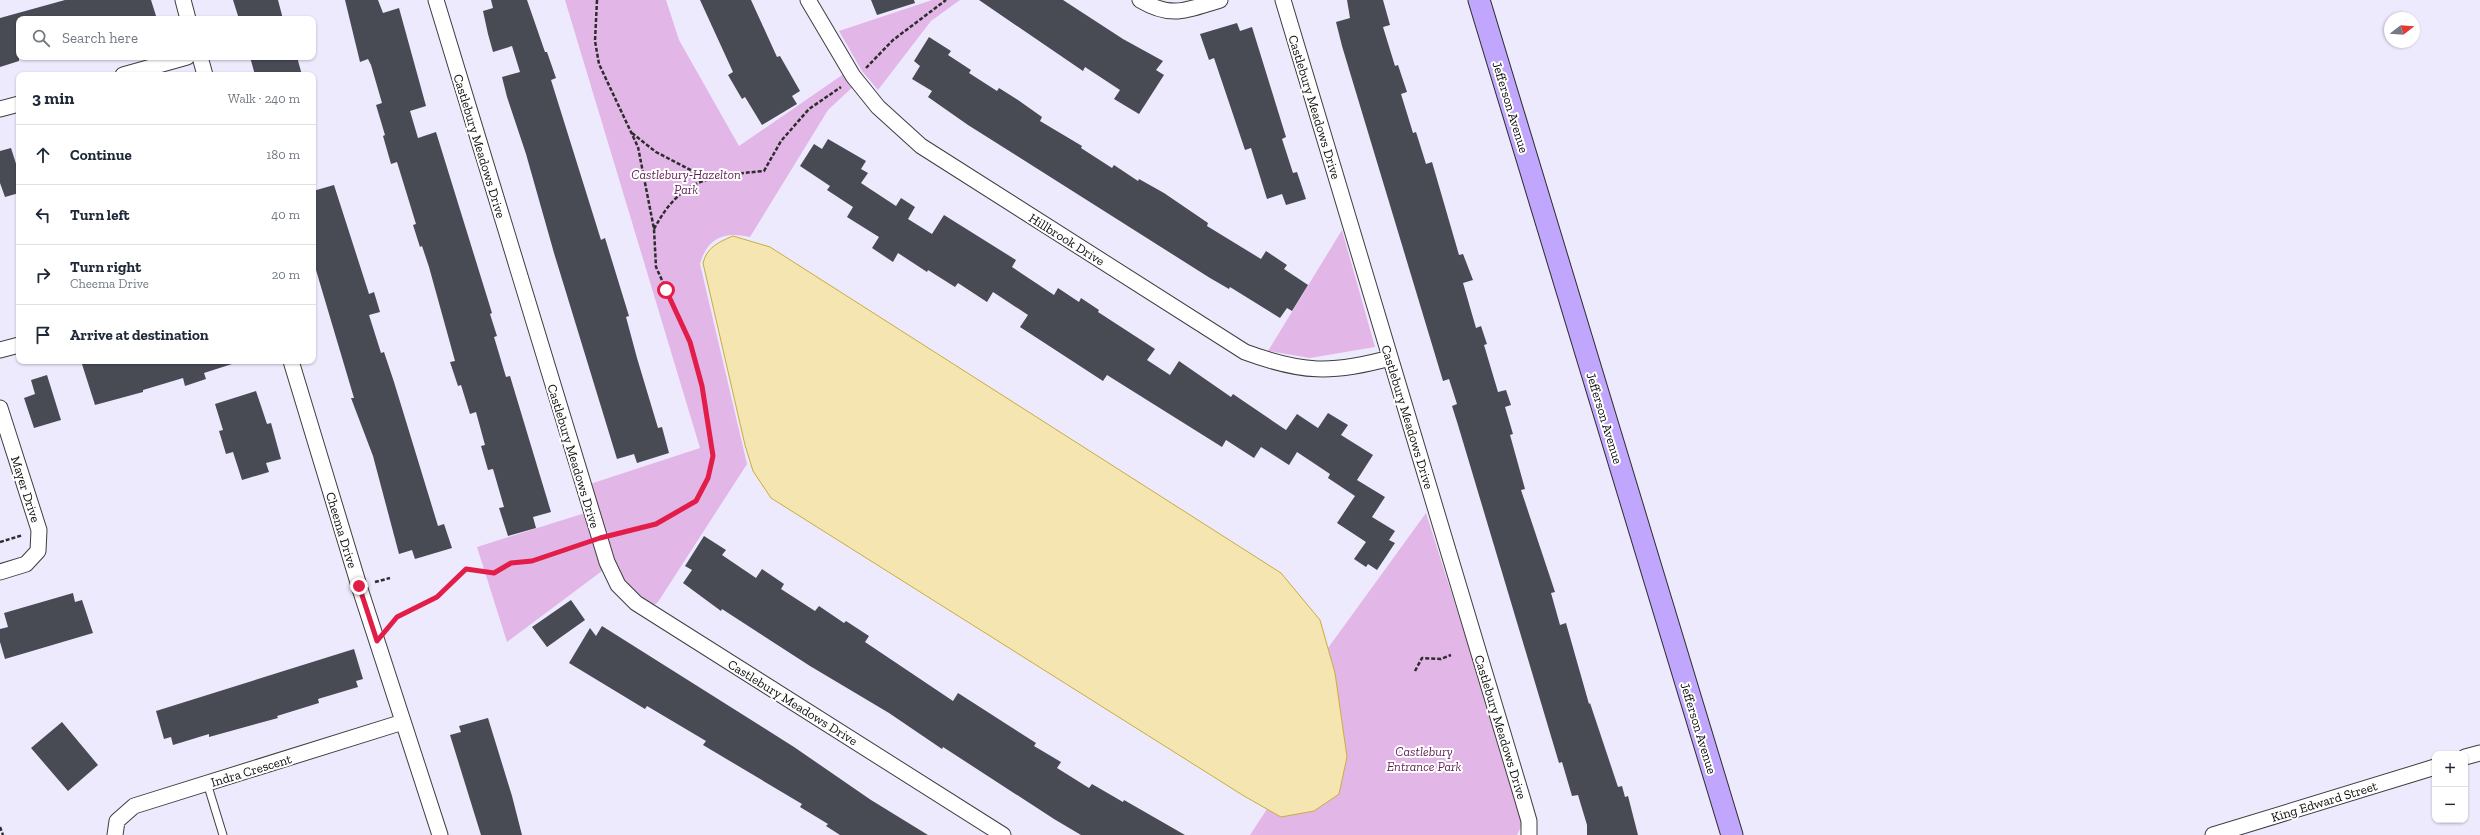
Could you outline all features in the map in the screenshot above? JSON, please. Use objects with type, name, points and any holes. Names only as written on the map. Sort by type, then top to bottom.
[{"type":"street","points":[[183,0],[187,16]]},
{"type":"street","name":"Castlebury Meadows Drive","points":[[436,0],[600,538],[606,562],[618,585],[636,602],[1003,835]]},
{"type":"street","name":"Hillbrook Drive","points":[[808,0],[853,76],[878,108],[921,146],[1245,352],[1279,364],[1331,370],[1390,358]]},
{"type":"street","points":[[1140,0],[1156,9],[1178,13],[1220,0]]},
{"type":"street","name":"Castlebury Meadows Drive","points":[[1283,0],[1522,797],[1529,821],[1529,835]]},
{"type":"street","name":"Jefferson Avenue","points":[[1479,0],[1732,835]]},
{"type":"street","points":[[134,72],[176,60]]},
{"type":"street","points":[[201,60],[204,72]]},
{"type":"street","points":[[0,109],[16,105]]},
{"type":"street","points":[[0,350],[16,346]]},
{"type":"street","name":"Cheema Drive","points":[[292,364],[377,641],[440,835]]},
{"type":"street","name":"Mayer Drive","points":[[0,408],[40,530],[38,551],[26,564],[0,572]]},
{"type":"street","name":"Indra Crescent","points":[[115,835],[117,822],[134,806],[403,722]]},
{"type":"street","points":[[2468,756],[2480,753]]},
{"type":"street","name":"King Edward Street","points":[[2213,835],[2432,768]]},
{"type":"lane","points":[[207,783],[223,835]]},
{"type":"path","points":[[377,641],[397,617],[437,597],[466,569],[494,573],[511,563],[540,559],[600,538],[656,524],[696,501],[708,478],[713,456],[702,386],[690,342],[656,267],[654,229],[640,155],[599,64],[595,41],[597,0]]},
{"type":"path","points":[[654,229],[664,210],[678,195],[698,181],[764,171],[781,141],[809,109],[829,96],[866,67],[892,40],[946,0]]},
{"type":"path","points":[[631,133],[656,152],[708,179]]},
{"type":"path","points":[[0,542],[40,530]]},
{"type":"path","points":[[1415,671],[1422,658],[1441,659],[1451,655]]},
{"type":"path","points":[[0,827],[2,835]]},
{"type":"green space","name":"Castlebury-Hazelton Park","points":[[565,0],[666,0],[679,40],[739,146],[848,71],[856,84],[828,110],[750,237],[732,235],[718,238],[712,242],[703,255],[700,264],[747,464],[658,602],[650,608],[640,600],[609,558],[587,485],[700,448]]},
{"type":"green space","points":[[932,0],[960,0],[931,21],[878,90],[862,71],[839,31]]},
{"type":"green space","points":[[1342,230],[1375,347],[1310,358],[1268,351]]},
{"type":"green space","points":[[585,513],[602,571],[507,642],[477,547]]},
{"type":"green space","name":"Castlebury Entrance Park","points":[[1426,513],[1524,821],[1517,835],[1250,835],[1267,809],[1281,817],[1314,811],[1339,794],[1347,757],[1335,673],[1328,648]]},
{"type":"shaded area","points":[[733,236],[770,247],[1281,573],[1320,620],[1335,673],[1347,757],[1339,794],[1314,811],[1281,817],[1244,796],[771,498],[753,471],[745,445],[703,263],[707,253],[714,246]]},
{"type":"building","points":[[65,0],[151,0],[156,16],[16,16],[16,60],[19,61],[0,67],[0,18]]},
{"type":"building","points":[[233,0],[278,0],[282,16],[238,16]]},
{"type":"building","points":[[345,0],[378,0],[383,13],[399,8],[426,106],[410,111],[418,138],[436,132],[492,313],[490,314],[497,336],[494,337],[506,377],[510,376],[551,512],[533,517],[536,528],[508,536],[499,508],[504,507],[493,469],[488,470],[481,446],[485,445],[476,412],[470,414],[461,385],[458,386],[450,362],[455,361],[429,267],[422,246],[420,247],[413,225],[416,224],[397,162],[391,164],[383,136],[385,135],[376,105],[382,103],[371,65],[368,59],[360,62]]},
{"type":"building","points":[[491,0],[527,0],[545,52],[547,52],[556,78],[551,80],[601,240],[605,238],[629,316],[626,317],[637,358],[658,428],[662,427],[669,453],[637,463],[634,454],[617,459],[554,253],[526,154],[507,97],[502,77],[520,72],[512,46],[493,52],[488,34],[483,11],[493,8]]},
{"type":"building","points":[[700,0],[751,0],[777,57],[780,56],[800,91],[792,96],[797,104],[762,125],[745,97],[742,99],[728,75],[733,72]]},
{"type":"building","points":[[871,0],[914,0],[915,3],[877,15]]},
{"type":"building","points":[[979,0],[1063,0],[1123,39],[1163,61],[1156,70],[1164,75],[1139,114],[1114,99],[1120,90],[1085,67],[1083,71]]},
{"type":"building","points":[[1347,0],[1383,0],[1390,25],[1383,27],[1395,66],[1398,65],[1407,92],[1401,94],[1413,133],[1416,132],[1426,164],[1432,162],[1459,255],[1463,254],[1473,280],[1463,283],[1476,328],[1481,326],[1487,344],[1484,345],[1498,392],[1506,390],[1511,405],[1505,407],[1513,434],[1510,435],[1525,489],[1521,490],[1555,592],[1551,593],[1560,625],[1566,623],[1589,704],[1590,703],[1618,787],[1622,786],[1625,797],[1628,796],[1638,835],[1587,835],[1587,825],[1578,795],[1572,796],[1562,762],[1559,763],[1452,406],[1457,404],[1449,379],[1443,381],[1342,46],[1336,22],[1350,18]]},
{"type":"building","points":[[1237,23],[1240,31],[1252,27],[1286,137],[1282,139],[1293,173],[1297,172],[1306,199],[1286,205],[1282,194],[1267,199],[1251,148],[1245,150],[1214,58],[1209,60],[1200,34]]},
{"type":"building","points":[[929,37],[951,51],[948,55],[971,70],[969,73],[997,91],[999,88],[1018,100],[1042,117],[1040,121],[1082,146],[1081,148],[1112,168],[1114,165],[1138,181],[1139,179],[1164,193],[1208,223],[1207,226],[1261,259],[1266,251],[1287,265],[1284,269],[1308,285],[1292,311],[1287,308],[1280,318],[1230,287],[1229,289],[1210,278],[968,125],[928,97],[932,91],[912,79],[920,66],[914,61]]},
{"type":"building","points":[[251,60],[298,60],[301,72],[254,72]]},
{"type":"building","points":[[828,139],[866,161],[861,169],[868,173],[861,183],[896,206],[901,198],[915,207],[908,219],[932,234],[944,215],[1016,260],[1012,267],[1054,295],[1058,288],[1079,302],[1081,298],[1099,310],[1098,312],[1155,349],[1147,360],[1170,375],[1179,361],[1231,397],[1233,394],[1286,430],[1297,414],[1318,428],[1328,413],[1348,425],[1341,435],[1373,455],[1357,480],[1385,497],[1372,517],[1395,531],[1389,540],[1395,543],[1377,570],[1368,564],[1366,567],[1354,559],[1366,542],[1337,523],[1355,496],[1328,478],[1330,474],[1297,452],[1289,465],[1261,447],[1254,458],[1226,440],[1222,447],[1107,375],[1103,381],[1020,327],[1028,315],[993,292],[987,302],[958,283],[955,287],[928,270],[927,272],[898,253],[893,262],[872,248],[879,237],[847,217],[853,207],[827,190],[830,186],[800,166],[814,144],[822,149]]},
{"type":"building","points":[[11,148],[16,164],[16,194],[5,197],[0,183],[0,151]]},
{"type":"building","points":[[334,185],[369,294],[374,292],[380,312],[369,315],[381,353],[384,352],[394,382],[438,526],[444,524],[452,548],[415,559],[412,550],[399,554],[373,456],[351,398],[354,398],[316,270],[316,190]]},
{"type":"building","points":[[82,364],[232,364],[204,373],[206,379],[185,386],[183,378],[143,390],[143,392],[95,405]]},
{"type":"building","points":[[47,375],[61,420],[34,428],[24,398],[35,394],[31,380]]},
{"type":"building","points":[[256,391],[267,424],[271,423],[281,459],[266,463],[269,472],[242,480],[233,452],[226,454],[219,431],[223,430],[215,404]]},
{"type":"building","points":[[704,536],[726,550],[722,555],[756,578],[762,569],[784,584],[781,589],[815,611],[819,606],[844,623],[846,621],[869,636],[865,642],[953,701],[958,693],[1036,743],[1034,746],[1061,762],[1057,768],[1089,788],[1092,784],[1123,802],[1124,800],[1185,835],[1081,835],[1054,819],[943,747],[942,749],[889,713],[810,666],[722,609],[721,611],[683,583],[692,570],[685,566]]},
{"type":"building","points":[[73,593],[75,602],[82,600],[93,633],[5,659],[0,642],[0,629],[8,627],[4,613]]},
{"type":"building","points":[[571,600],[585,620],[547,647],[532,627]]},
{"type":"building","points":[[602,626],[794,747],[871,800],[928,835],[840,835],[826,826],[828,824],[800,807],[802,804],[703,745],[706,741],[647,706],[645,709],[569,663],[590,628],[596,636]]},
{"type":"building","points":[[354,649],[363,679],[356,681],[358,687],[318,699],[319,703],[277,716],[278,718],[209,737],[209,734],[173,745],[171,737],[164,739],[156,711]]},
{"type":"building","points":[[488,718],[512,796],[522,835],[481,835],[450,735],[461,732],[459,726]]},
{"type":"building","points":[[62,722],[98,765],[68,791],[31,748]]},
{"type":"route","points":[[359,586],[377,641],[397,617],[437,597],[466,569],[494,573],[511,563],[532,561],[547,557],[600,538],[656,524],[696,501],[708,478],[713,456],[702,386],[690,342],[684,326],[672,305],[666,290]]}]
